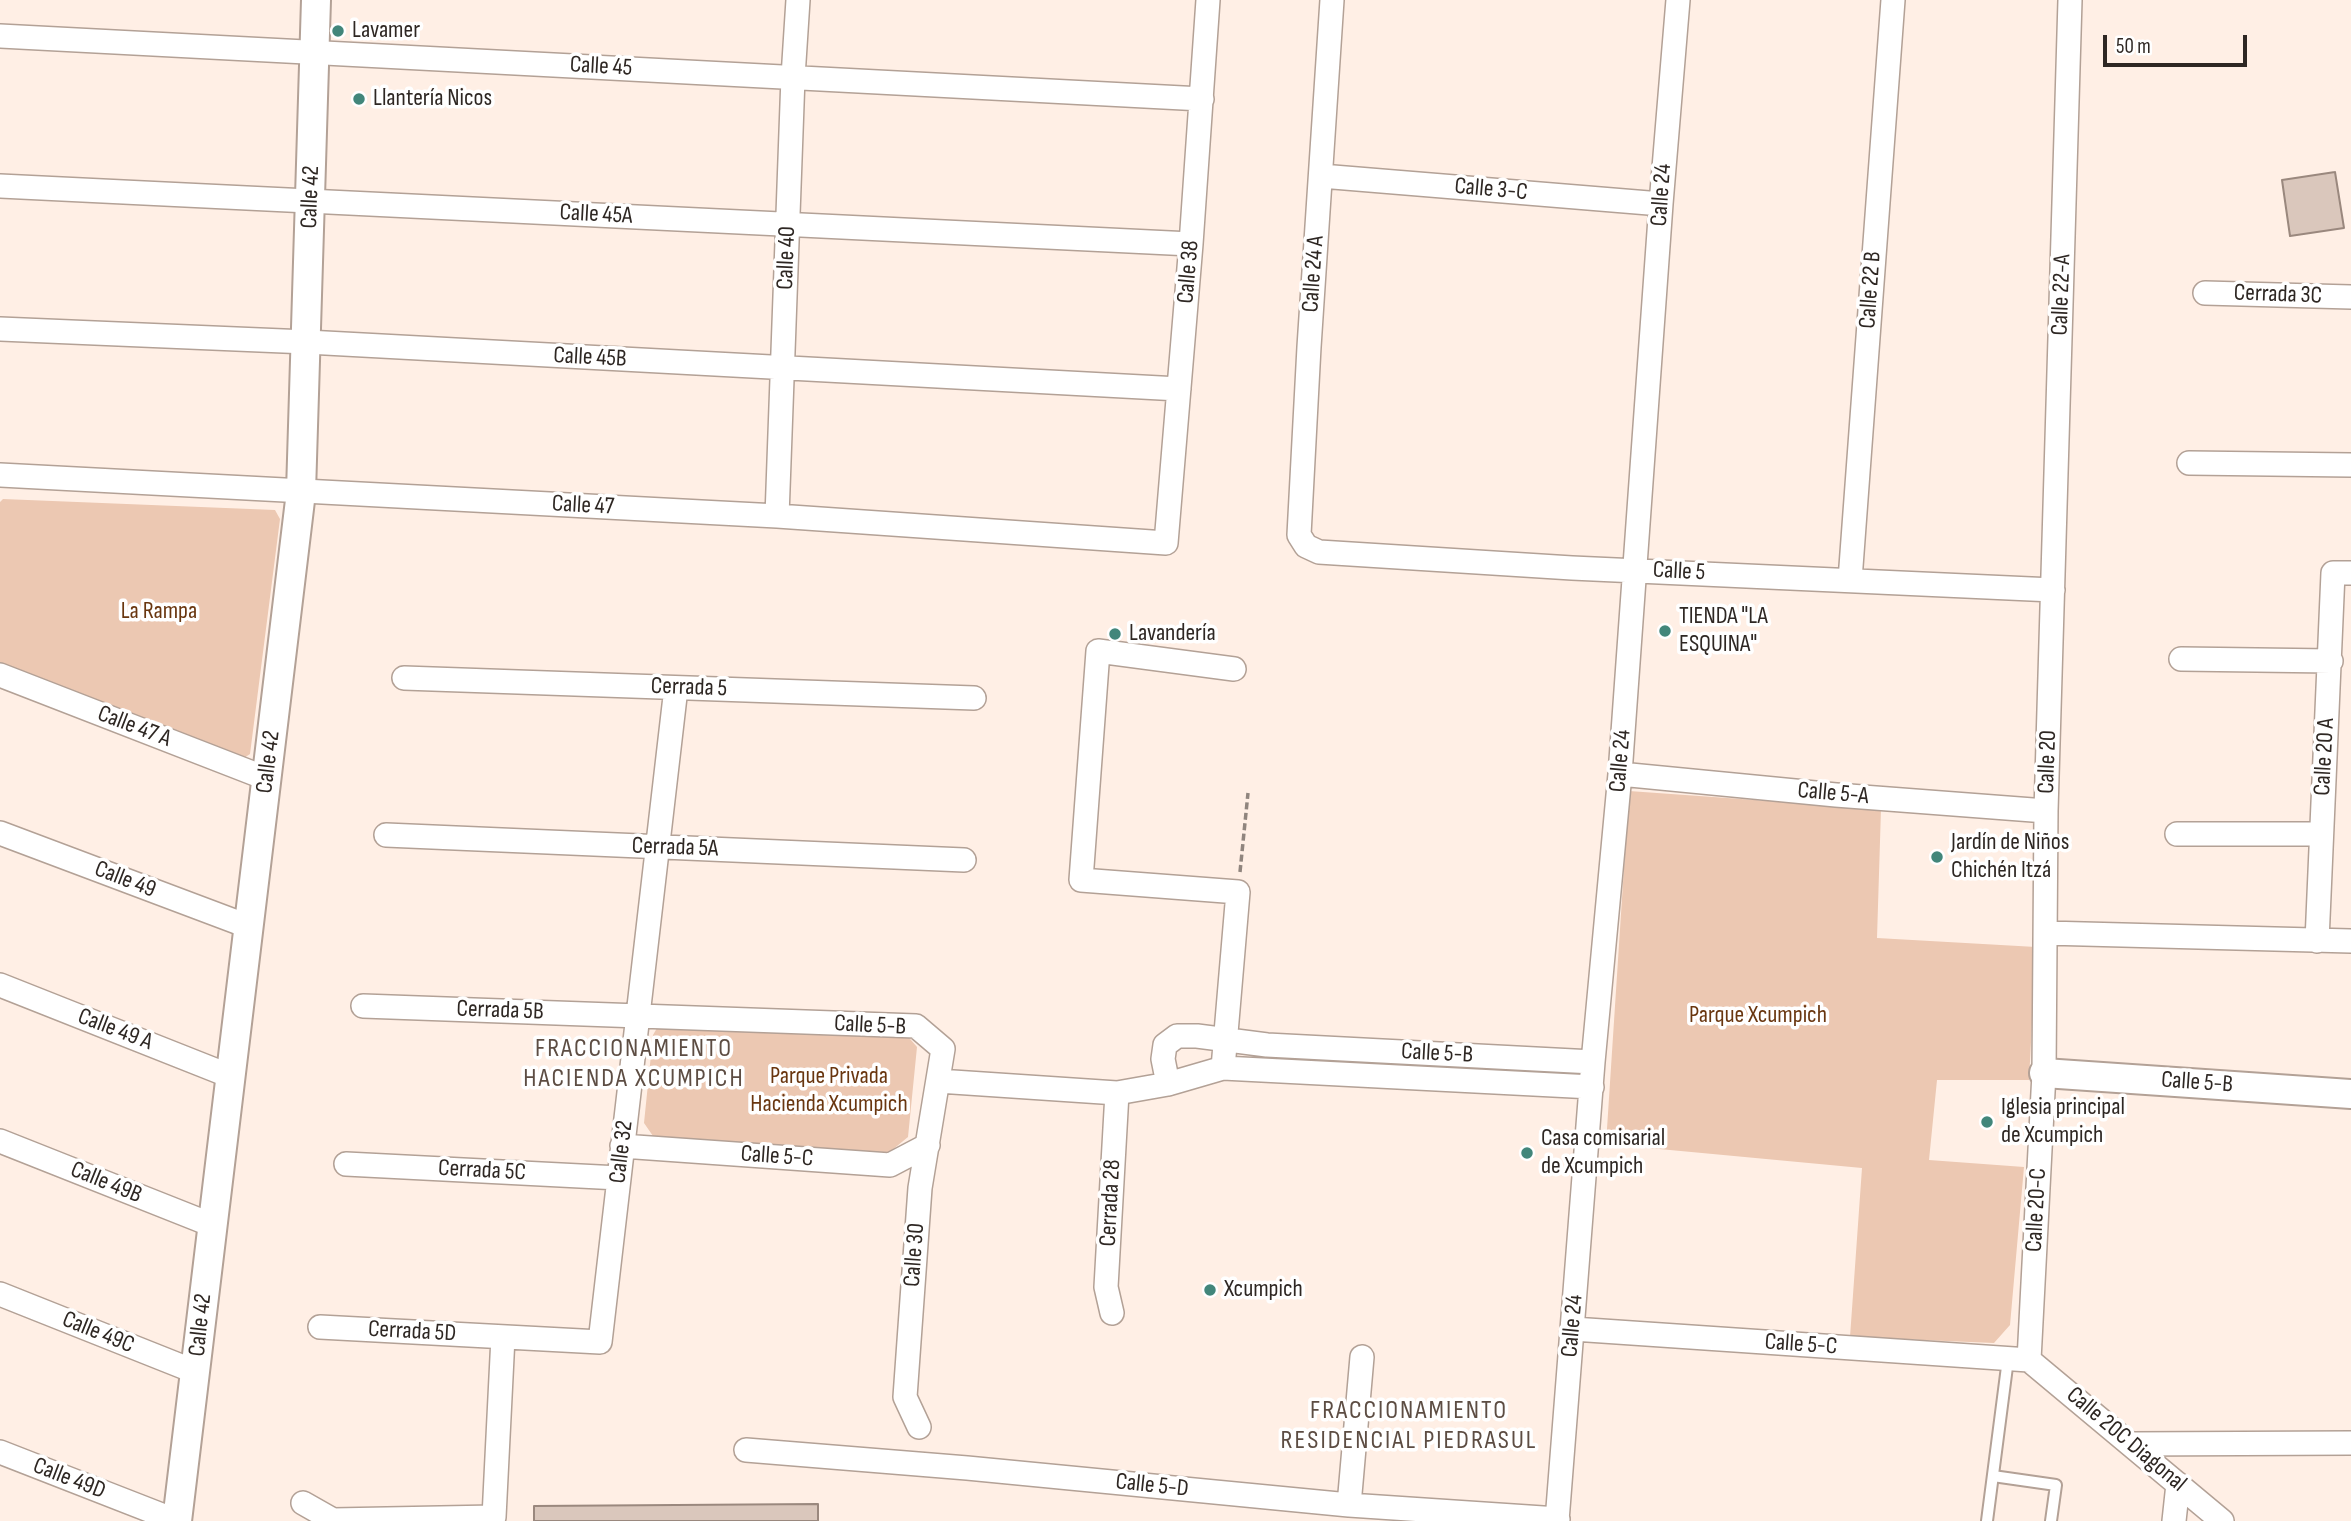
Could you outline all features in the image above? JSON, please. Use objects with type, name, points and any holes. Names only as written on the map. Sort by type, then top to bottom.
[{"type":"street","name":"Calle 42","points":[[177,1521],[268,779],[300,492],[307,342],[316,0]]},
{"type":"street","name":"Calle 40","points":[[777,516],[798,0]]},
{"type":"street","name":"Calle 38","points":[[1166,544],[1208,0]]},
{"type":"street","name":"Calle 24 A","points":[[1306,546],[1299,535],[1308,347],[1332,0]]},
{"type":"street","name":"Calle 24","points":[[1557,1520],[1593,1062],[1620,774],[1678,0]]},
{"type":"street","name":"Calle 22 B","points":[[1850,580],[1893,0]]},
{"type":"street","name":"Calle 22-A","points":[[2053,590],[2070,0]]},
{"type":"street","name":"Calle 45","points":[[0,36],[1202,99]]},
{"type":"street","name":"Calle 3-C","points":[[1321,176],[1661,204]]},
{"type":"street","name":"Calle 45A","points":[[0,186],[1191,244]]},
{"type":"street","name":"Cerrada 3C","points":[[2205,293],[2351,297]]},
{"type":"street","name":"Calle 45B","points":[[0,329],[307,342],[1179,389]]},
{"type":"street","points":[[2189,463],[2351,465]]},
{"type":"street","name":"Calle 47","points":[[0,475],[777,516],[1166,544]]},
{"type":"street","name":"Calle 5","points":[[1306,546],[1319,552],[2053,590]]},
{"type":"street","name":"Calle 20 A","points":[[2317,941],[2331,661],[2342,573]]},
{"type":"street","name":"Calle 20","points":[[2046,933],[2046,811],[2053,590]]},
{"type":"street","points":[[1223,1068],[1238,892],[1081,880],[1098,651],[1234,669]]},
{"type":"street","points":[[2181,659],[2331,661]]},
{"type":"street","name":"Calle 47 A","points":[[0,676],[268,779]]},
{"type":"street","name":"Cerrada 5","points":[[404,678],[974,698]]},
{"type":"street","name":"Calle 32","points":[[503,1337],[600,1342],[676,688]]},
{"type":"street","name":"Calle 5-A","points":[[1620,774],[1836,795],[2046,811]]},
{"type":"street","name":"Calle 49","points":[[0,833],[250,927]]},
{"type":"street","points":[[2177,834],[2321,834]]},
{"type":"street","name":"Cerrada 5A","points":[[386,835],[964,860]]},
{"type":"street","points":[[2046,933],[2351,941]]},
{"type":"street","name":"Calle 20-C","points":[[2019,1359],[2044,1073],[2046,933]]},
{"type":"street","name":"Calle 49 A","points":[[0,985],[230,1076]]},
{"type":"street","name":"Cerrada 5B","points":[[363,1006],[638,1016]]},
{"type":"street","name":"Calle 5-B","points":[[638,1016],[916,1026],[943,1049],[938,1081],[1116,1093],[1168,1084],[1223,1068],[1592,1087]]},
{"type":"street","name":"Calle 5-B","points":[[1168,1084],[1163,1059],[1166,1045],[1177,1036],[1267,1045],[1593,1062]]},
{"type":"street","name":"Calle 5-B","points":[[2044,1073],[2351,1094]]},
{"type":"street","name":"Calle 30","points":[[919,1427],[905,1397],[920,1188],[938,1081]]},
{"type":"street","name":"Cerrada 28","points":[[1112,1313],[1106,1287],[1116,1093]]},
{"type":"street","name":"Calle 49B","points":[[0,1142],[212,1225]]},
{"type":"street","name":"Calle 5-C","points":[[622,1146],[890,1165],[928,1144]]},
{"type":"street","name":"Cerrada 5C","points":[[346,1164],[619,1178]]},
{"type":"street","name":"Calle 49C","points":[[0,1294],[196,1372]]},
{"type":"street","name":"Cerrada 5D","points":[[320,1327],[503,1337]]},
{"type":"street","name":"Calle 5-C","points":[[1573,1329],[2019,1359]]},
{"type":"street","points":[[303,1503],[333,1520],[494,1517],[503,1337]]},
{"type":"street","points":[[1349,1504],[1362,1357]]},
{"type":"street","name":"Calle 20C Diagonal","points":[[2019,1359],[2131,1444],[2222,1521]]},
{"type":"street","points":[[2131,1444],[2351,1443]]},
{"type":"street","name":"Calle 5-D","points":[[746,1450],[1557,1520]]},
{"type":"street","name":"Calle 49D","points":[[0,1452],[177,1521]]},
{"type":"street","points":[[2174,1521],[2178,1484]]},
{"type":"lane","points":[[1987,1521],[1993,1476],[2019,1359]]},
{"type":"lane","points":[[1993,1476],[2056,1485],[2051,1521]]},
{"type":"path","points":[[1238,892],[1248,793]]},
{"type":"green space","name":"La Rampa","points":[[3,499],[275,510],[280,519],[250,754],[244,758],[0,666],[0,502]]},
{"type":"green space","name":"Parque Xcumpich","points":[[1629,791],[1881,809],[1877,938],[2036,947],[2029,1080],[1937,1080],[1929,1160],[2024,1167],[2010,1325],[1994,1343],[1850,1337],[1862,1168],[1606,1144]]},
{"type":"green space","name":"Parque Privada Hacienda Xcumpich","points":[[657,1028],[905,1033],[917,1047],[908,1137],[886,1155],[653,1136],[644,1123],[653,1035]]},
{"type":"building","points":[[2335,172],[2344,228],[2290,236],[2282,180]]},
{"type":"building","points":[[818,1504],[818,1521],[534,1521],[534,1506]]},
{"type":"place","name":"Lavamer","points":[[338,31]]},
{"type":"place","name":"Llantería Nicos","points":[[359,99]]},
{"type":"place","name":"TIENDA \"LA ESQUINA\"","points":[[1665,631]]},
{"type":"place","name":"Lavandería","points":[[1115,634]]},
{"type":"place","name":"Jardín de Niños Chichén Itzá","points":[[1937,857]]},
{"type":"place","name":"Iglesia principal de Xcumpich","points":[[1987,1122]]},
{"type":"place","name":"Casa comisarial de Xcumpich","points":[[1527,1153]]},
{"type":"place","name":"Xcumpich","points":[[1210,1290]]},
{"type":"district","name":"FRACCIONAMIENTO HACIENDA XCUMPICH","points":[[634,1064]]},
{"type":"district","name":"FRACCIONAMIENTO RESIDENCIAL PIEDRASUL","points":[[1409,1426]]}]
